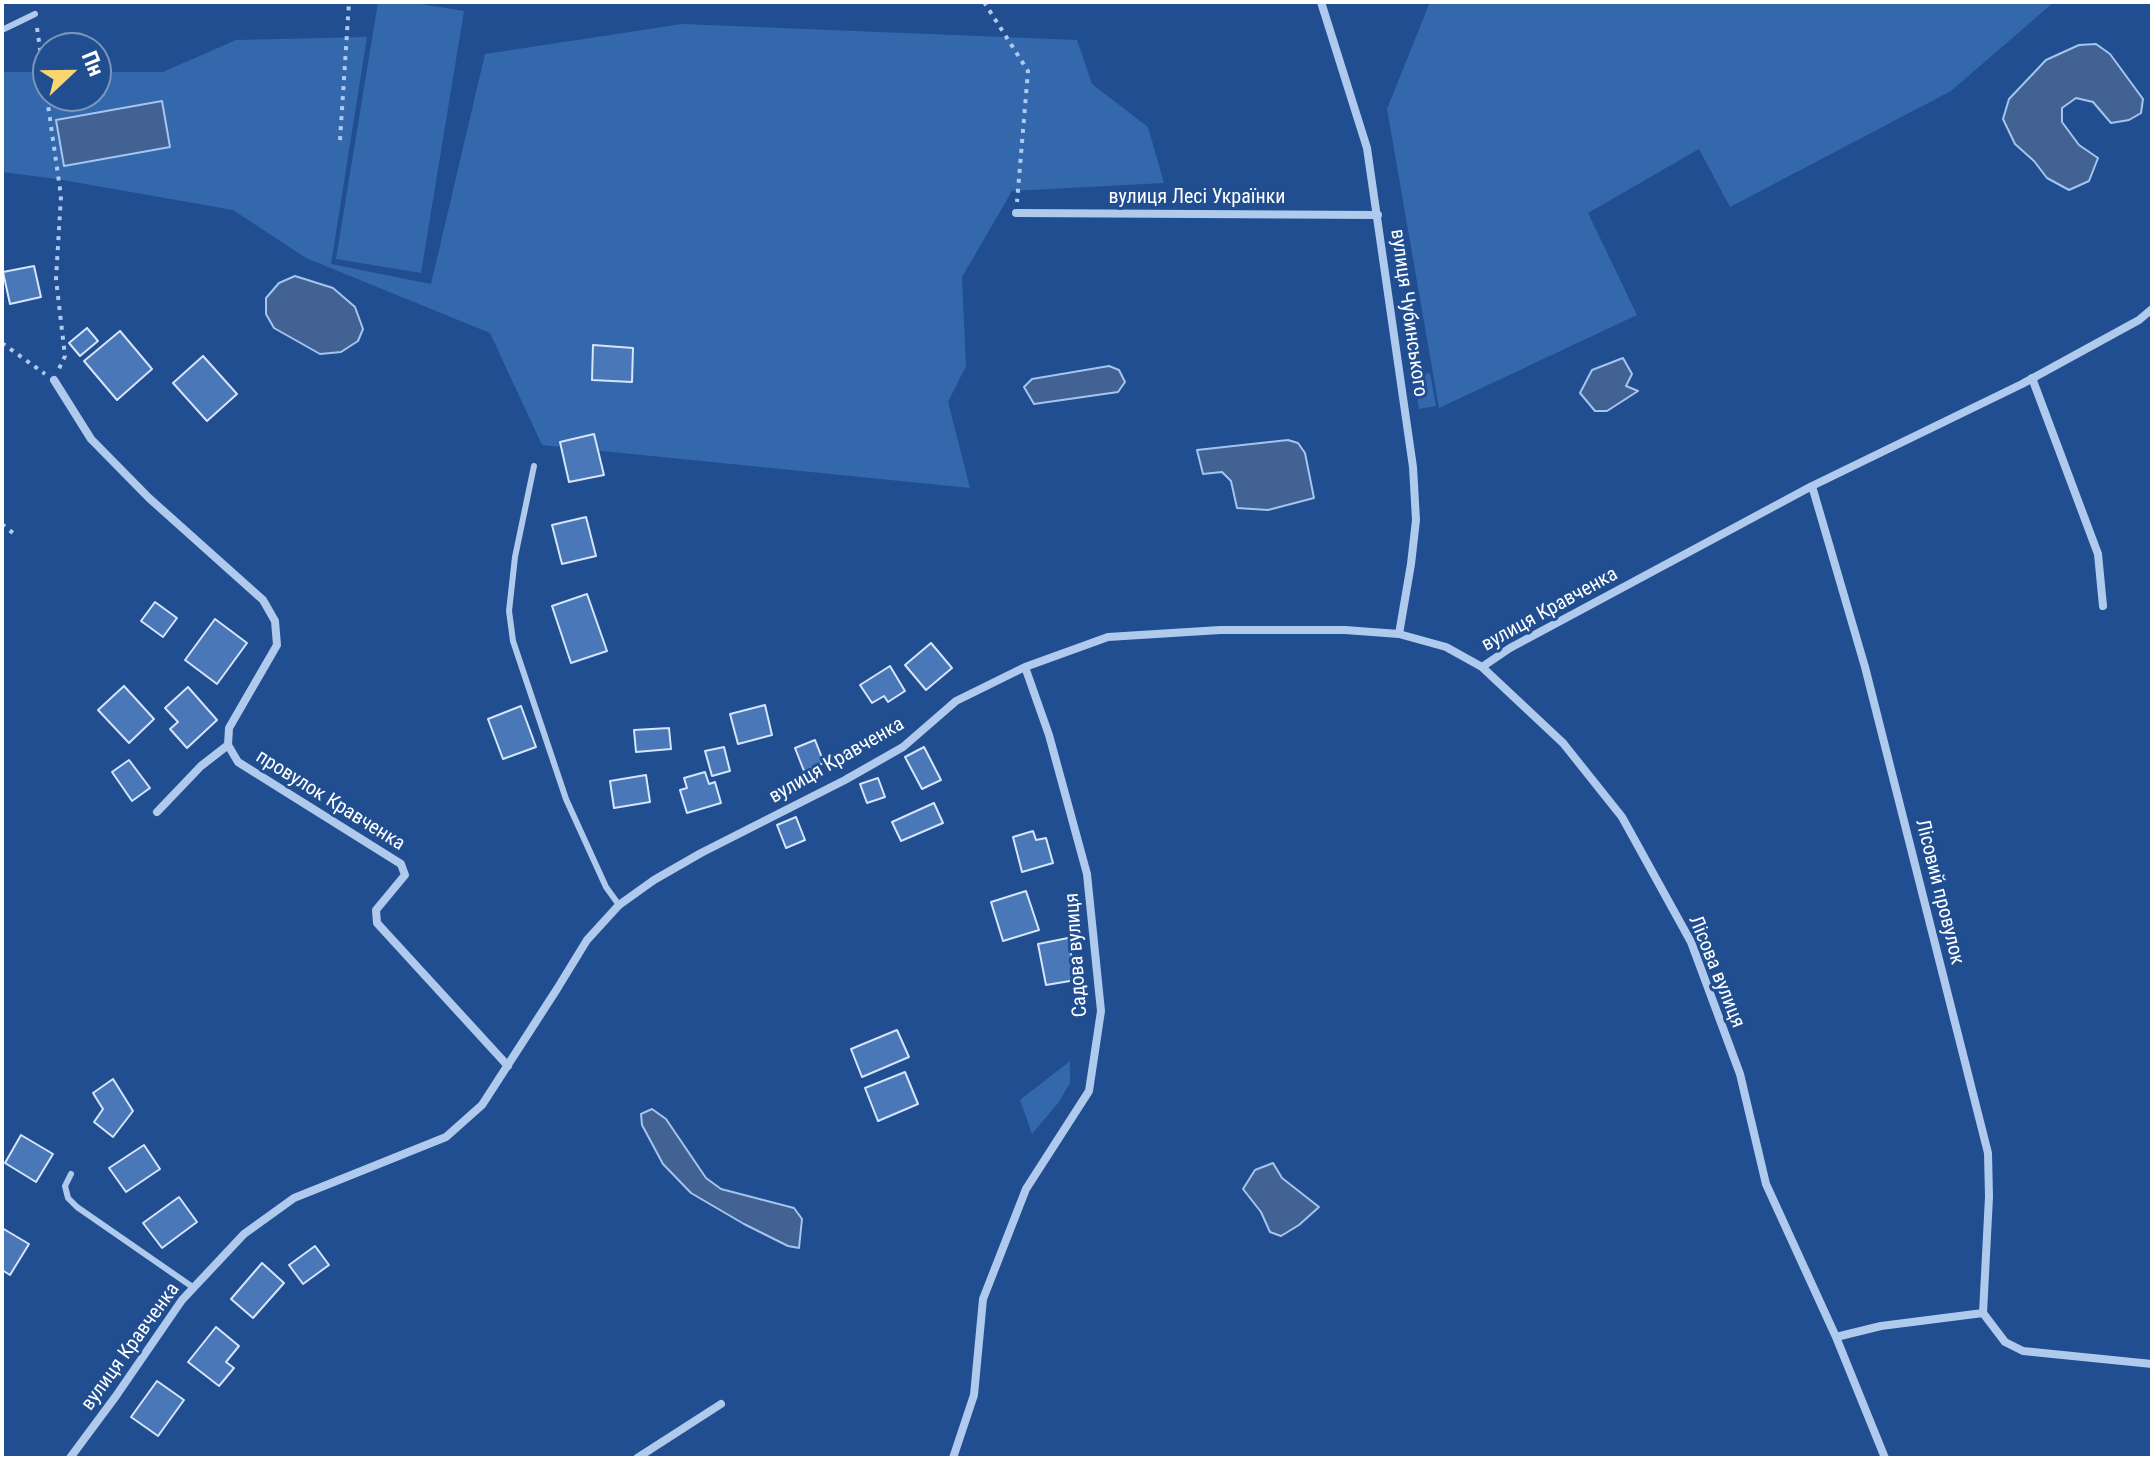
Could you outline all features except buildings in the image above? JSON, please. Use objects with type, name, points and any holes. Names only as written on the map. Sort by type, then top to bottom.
[{"type":"street","name":"вулиця Чубинського","points":[[1321,2],[1367,148],[1414,480],[1416,520],[1399,634]]},
{"type":"street","name":"вулиця Лесі Українки","points":[[1016,213],[1378,215]]},
{"type":"street","name":"вулиця Кравченка","points":[[70,1458],[182,1300],[244,1234],[294,1198],[446,1137],[482,1105],[587,940],[619,905],[701,853],[903,747],[956,701],[1025,667],[1108,637],[1220,630],[1345,630],[1399,634],[1446,647],[1482,667],[1510,648],[1812,486],[2032,378],[2139,320],[2152,309]]},
{"type":"street","points":[[2032,378],[2098,554],[2103,606]]},
{"type":"street","points":[[54,380],[91,439],[149,498],[263,600],[275,621],[277,645],[229,728],[228,745],[201,766],[157,812]]},
{"type":"street","name":"Лісовий провулок","points":[[1812,486],[1865,667],[1988,1153],[1983,1313]]},
{"type":"street","name":"Садова вулиця","points":[[953,1458],[974,1395],[983,1299],[1026,1189],[1089,1091],[1101,1011],[1087,874],[1049,735],[1025,667]]},
{"type":"street","name":"Лісова вулиця","points":[[1482,667],[1563,743],[1622,817],[1691,942],[1740,1074],[1766,1184],[1836,1337],[1885,1458]]},
{"type":"street","name":"провулок Кравченка","points":[[228,745],[238,762],[401,864],[405,875],[376,910],[377,923],[508,1066]]},
{"type":"street","points":[[1836,1337],[1881,1326],[1983,1313],[2005,1342],[2023,1351],[2152,1364]]},
{"type":"street","points":[[637,1458],[721,1404]]},
{"type":"lane","points":[[2,30],[35,14]]},
{"type":"lane","points":[[534,466],[515,557],[509,611],[513,641],[566,799],[606,887],[619,905]]},
{"type":"lane","points":[[71,1174],[65,1186],[68,1198],[77,1207],[194,1288]]},
{"type":"path","points":[[340,140],[349,2]]},
{"type":"path","points":[[984,2],[1028,71],[1016,213]]},
{"type":"path","points":[[2,343],[54,380],[65,356],[56,279],[61,196],[35,14]]},
{"type":"path","points":[[2,524],[13,533]]},
{"type":"shaded area","points":[[378,2],[409,2],[464,11],[421,273],[336,259]]},
{"type":"shaded area","points":[[1430,2],[2054,2],[1951,91],[1730,207],[1699,149],[1588,213],[1637,315],[1439,408],[1387,109]]},
{"type":"shaded area","points":[[682,24],[1077,40],[1092,84],[1148,127],[1164,183],[1012,191],[962,277],[966,366],[948,402],[970,488],[542,445],[490,333],[306,258],[233,210],[2,172],[2,72],[32,72],[32,112],[112,112],[112,72],[163,72],[236,40],[367,37],[331,264],[431,284],[485,54]]},
{"type":"shaded area","points":[[2096,44],[2110,54],[2143,99],[2141,113],[2129,120],[2111,123],[2093,102],[2076,98],[2062,108],[2062,122],[2079,145],[2098,158],[2089,181],[2069,190],[2047,178],[2015,144],[2003,119],[2009,99],[2046,60],[2079,45]]},
{"type":"shaded area","points":[[162,101],[170,147],[64,166],[56,120]]},
{"type":"shaded area","points":[[295,276],[333,288],[355,307],[363,329],[358,341],[341,352],[320,354],[274,328],[266,314],[266,298],[279,283]]},
{"type":"shaded area","points":[[1623,358],[1632,374],[1626,386],[1638,391],[1607,411],[1595,411],[1580,393],[1592,370]]},
{"type":"shaded area","points":[[1109,366],[1119,370],[1125,382],[1118,392],[1034,404],[1024,387],[1032,379]]},
{"type":"shaded area","points":[[1430,373],[1436,406],[1419,409],[1414,376]]},
{"type":"shaded area","points":[[1288,440],[1298,443],[1305,453],[1314,498],[1268,510],[1237,508],[1231,481],[1222,472],[1203,474],[1197,450]]},
{"type":"shaded area","points":[[1070,1061],[1070,1083],[1059,1102],[1032,1134],[1020,1100]]},
{"type":"shaded area","points":[[652,1109],[666,1119],[706,1178],[721,1189],[794,1208],[802,1219],[799,1248],[788,1246],[744,1224],[691,1193],[663,1164],[642,1125],[641,1114]]},
{"type":"shaded area","points":[[1273,1163],[1282,1178],[1319,1207],[1281,1236],[1270,1232],[1261,1212],[1243,1189],[1255,1170]]}]
